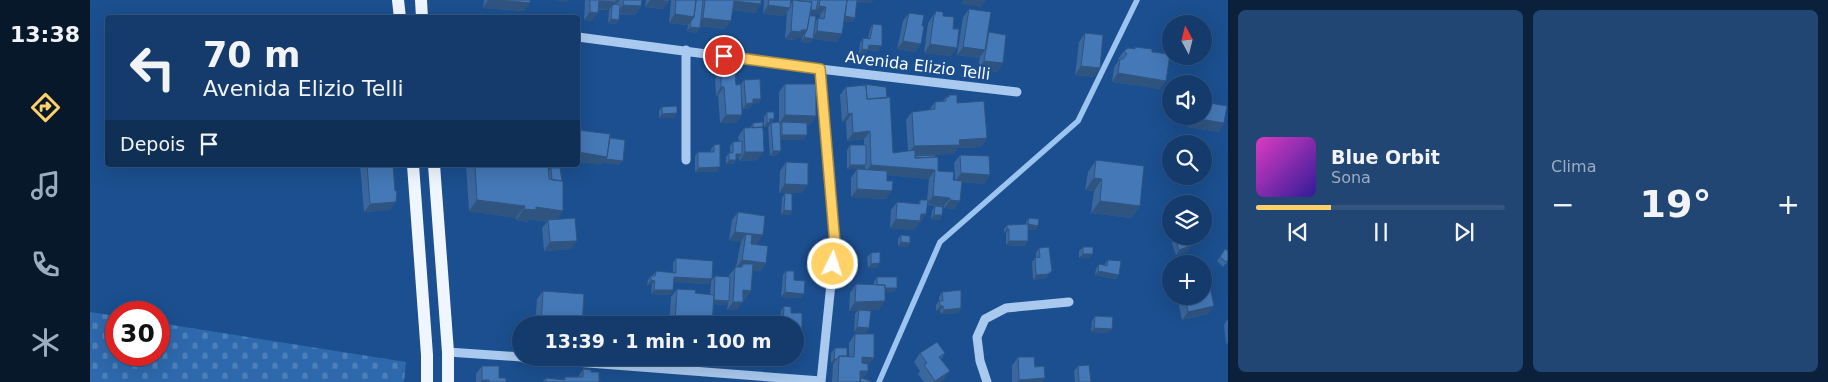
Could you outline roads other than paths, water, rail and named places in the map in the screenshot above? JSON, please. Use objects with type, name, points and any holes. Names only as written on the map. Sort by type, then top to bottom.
[{"type":"main road","points":[[398,0],[400,15]]},
{"type":"main road","points":[[421,0],[422,15]]},
{"type":"main road","points":[[413,167],[427,354],[427,382]]},
{"type":"main road","points":[[434,167],[448,352],[448,382]]},
{"type":"street","name":"Avenida Elizio Telli","points":[[580,37],[820,69],[1017,92]]},
{"type":"street","points":[[686,50],[686,160]]},
{"type":"street","points":[[630,366],[821,382],[835,244],[820,69]]},
{"type":"street","points":[[987,382],[980,361],[977,337],[985,319],[1006,308],[1069,302]]},
{"type":"street","points":[[448,352],[512,356]]},
{"type":"waterway","points":[[879,382],[940,242],[1078,121],[1137,0]]}]
